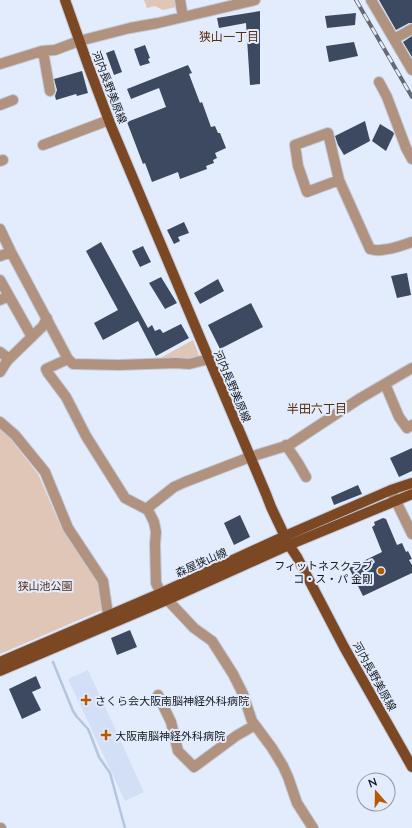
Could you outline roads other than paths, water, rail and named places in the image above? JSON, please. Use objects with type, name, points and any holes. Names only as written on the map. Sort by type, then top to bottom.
[{"type":"main road","name":"河内長野美原線","points":[[65,0],[109,120],[271,507],[287,541],[297,557],[344,647],[412,766]]},
{"type":"main road","name":"森屋狭山線","points":[[0,671],[287,541],[391,490],[412,483]]},
{"type":"main road","name":"森屋狭山線","points":[[287,541],[412,494]]},
{"type":"main road","name":"森屋狭山線","points":[[0,662],[108,616],[164,596]]},
{"type":"street","points":[[180,0],[183,17]]},
{"type":"street","points":[[0,64],[130,28],[158,23],[255,0]]},
{"type":"street","points":[[371,0],[412,70]]},
{"type":"street","points":[[394,39],[412,29]]},
{"type":"street","points":[[43,51],[50,90]]},
{"type":"street","points":[[379,82],[387,97],[406,148],[412,159]]},
{"type":"street","points":[[0,105],[13,100]]},
{"type":"street","points":[[42,145],[109,120]]},
{"type":"street","points":[[339,180],[307,192],[298,166],[295,145],[328,133],[339,180],[370,249],[395,248],[412,242]]},
{"type":"street","points":[[0,229],[68,359],[73,364],[189,364],[209,359]]},
{"type":"street","points":[[0,256],[11,252]]},
{"type":"street","points":[[0,280],[5,298],[32,337]]},
{"type":"street","points":[[0,372],[9,359],[43,326],[47,318]]},
{"type":"street","points":[[0,352],[9,359]]},
{"type":"street","points":[[68,359],[46,369],[66,397],[86,436],[125,498],[148,510],[154,522],[156,532],[156,583],[164,596],[194,628],[212,641],[233,674],[243,694],[252,721],[283,766],[297,803],[313,828]]},
{"type":"street","points":[[148,510],[150,506],[174,487],[250,457],[288,445],[412,368]]},
{"type":"street","points":[[385,384],[399,417],[407,428],[412,425]]},
{"type":"street","points":[[0,422],[15,435],[44,472],[68,528],[103,581],[108,616]]},
{"type":"street","points":[[286,445],[295,457],[306,477]]},
{"type":"street","points":[[412,478],[391,490],[412,534]]},
{"type":"street","points":[[158,695],[171,722],[178,751],[194,767],[230,740],[255,725]]},
{"type":"waterway","points":[[53,662],[73,711],[88,729],[99,757],[110,773],[125,828]]},
{"type":"railway","points":[[356,0],[412,97]]},
{"type":"place","name":"フィットネスクラブ コ・ス・パ 金剛","points":[[381,571]]},
{"type":"place","name":"さくら会大阪南脳神経外科病院","points":[[86,700]]},
{"type":"place","name":"大阪南脳神経外科病院","points":[[106,735]]},
{"type":"district","name":"狭山一丁目","points":[[229,36]]},
{"type":"district","name":"半田六丁目","points":[[317,408]]},
{"type":"park label","name":"狭山池公園","points":[[45,585]]}]
